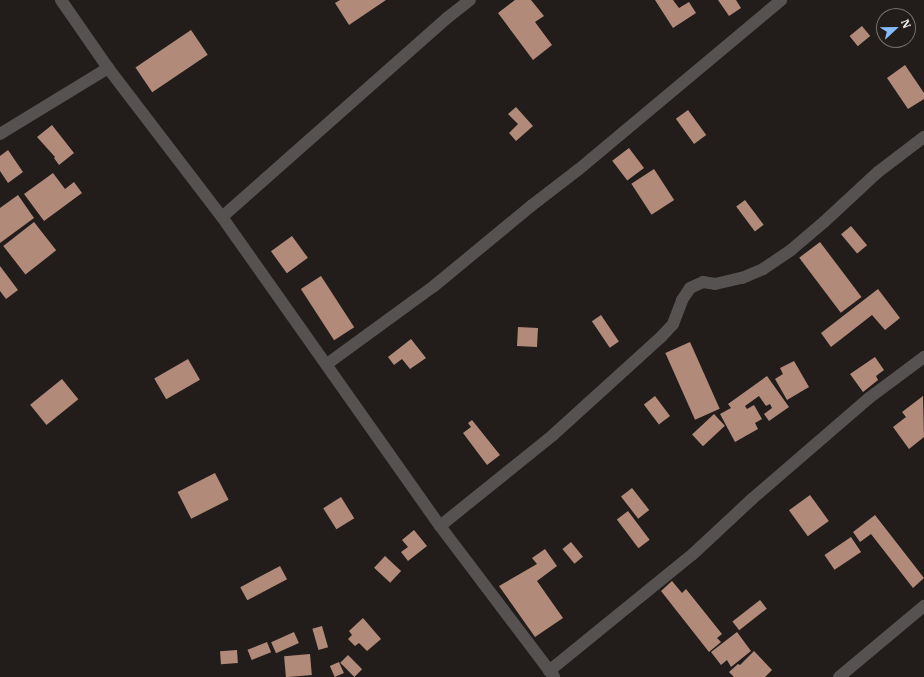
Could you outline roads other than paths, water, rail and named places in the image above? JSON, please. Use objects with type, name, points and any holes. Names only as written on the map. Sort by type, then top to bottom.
[{"type":"street","points":[[61,0],[108,68],[222,217],[440,526],[552,674],[693,554],[752,499],[869,398],[924,357]]},
{"type":"street","points":[[222,217],[441,23],[470,0]]},
{"type":"street","points":[[327,364],[434,286],[531,206],[578,170],[781,0]]},
{"type":"street","points":[[0,134],[108,68]]},
{"type":"street","points":[[440,526],[553,434],[661,337],[673,324],[682,300],[690,288],[703,282],[715,284],[742,278],[763,269],[791,250],[878,172],[924,137]]},
{"type":"street","points":[[839,677],[924,606]]}]
